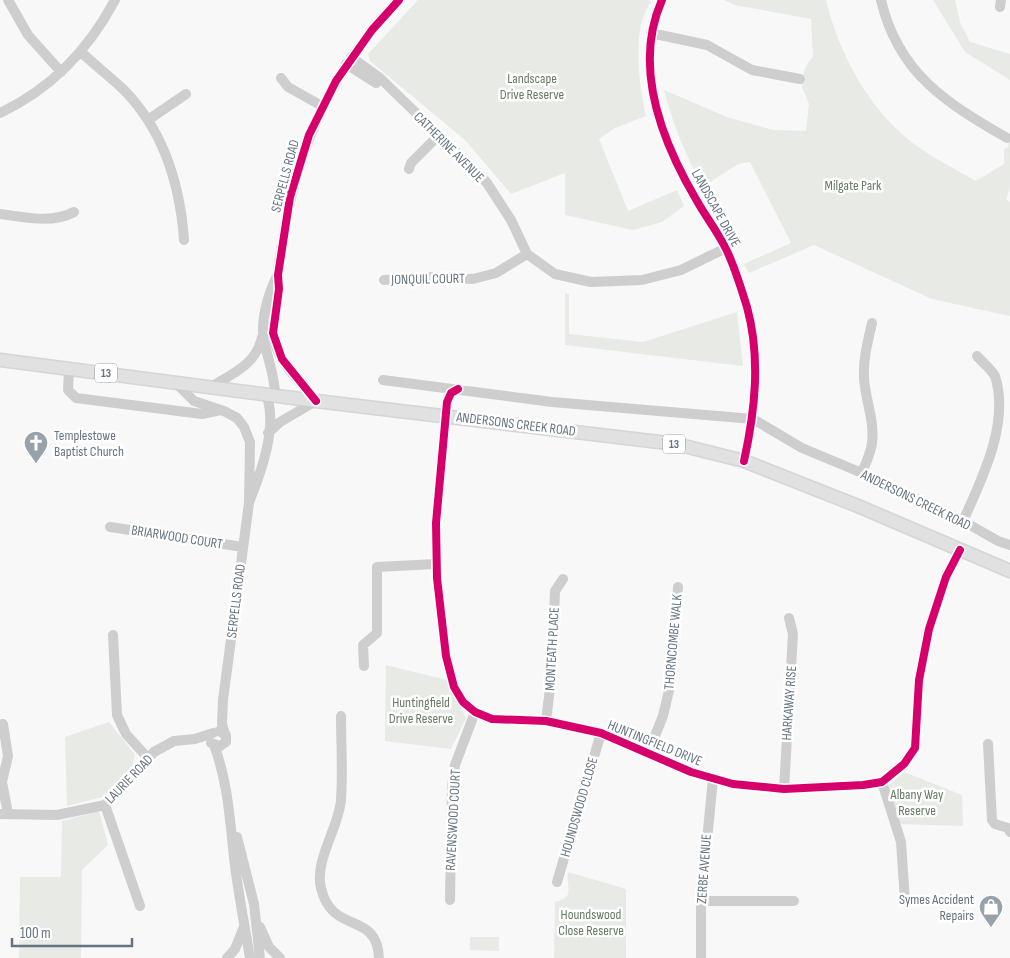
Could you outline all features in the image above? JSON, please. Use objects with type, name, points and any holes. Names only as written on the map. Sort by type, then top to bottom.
[{"type":"main road","name":"ANDERSONS CREEK ROAD","points":[[0,360],[270,394],[316,402],[446,415],[676,444],[744,461],[858,506],[1010,571]]},
{"type":"street","points":[[8,0],[32,40],[61,72]]},
{"type":"street","points":[[0,113],[34,94],[61,72],[81,52],[100,26],[115,0]]},
{"type":"street","name":"SERPELLS ROAD","points":[[211,387],[256,356],[279,289],[278,275],[294,182],[322,106],[348,61],[400,0]]},
{"type":"street","name":"LANDSCAPE DRIVE","points":[[662,0],[651,33],[650,83],[667,142],[696,200],[726,248],[747,309],[755,362],[753,419],[744,461]]},
{"type":"street","points":[[881,0],[893,35],[908,60],[924,80],[961,112],[1007,138]]},
{"type":"street","points":[[651,33],[706,45],[752,70],[800,79]]},
{"type":"street","points":[[81,52],[124,90],[148,120],[161,143],[175,177],[182,209],[184,240]]},
{"type":"street","name":"CATHERINE AVENUE","points":[[348,61],[394,93],[487,183],[511,220],[527,254]]},
{"type":"street","points":[[281,78],[288,87],[322,106]]},
{"type":"street","points":[[148,120],[186,94]]},
{"type":"street","points":[[409,169],[411,163],[438,136]]},
{"type":"street","points":[[0,214],[49,219],[64,217],[74,212]]},
{"type":"street","points":[[527,254],[556,274],[600,282],[642,280],[681,270],[726,248]]},
{"type":"street","name":"JONQUIL COURT","points":[[384,280],[433,277],[473,279],[496,272],[527,254]]},
{"type":"street","name":"SERPELLS ROAD","points":[[249,503],[260,473],[268,433],[270,394],[274,379],[264,339],[268,321]]},
{"type":"street","name":"SERPELLS ROAD","points":[[268,321],[280,355],[316,402]]},
{"type":"street","points":[[862,473],[872,445],[872,423],[865,394],[864,375],[865,355],[872,324]]},
{"type":"street","points":[[963,521],[997,446],[1002,426],[1002,402],[995,376],[977,356]]},
{"type":"street","points":[[69,369],[68,390],[76,398],[196,414],[222,410]]},
{"type":"street","name":"ANDERSONS CREEK ROAD","points":[[383,380],[552,402],[753,419],[802,448],[862,473],[963,521],[998,541],[1010,545]]},
{"type":"street","name":"SERPELLS ROAD","points":[[175,382],[192,400],[222,410],[240,421],[249,438],[249,503],[218,739],[232,821],[235,864],[250,958]]},
{"type":"street","name":"HUNTINGFIELD DRIVE","points":[[458,389],[448,398],[436,523],[436,564],[451,676],[457,695],[475,712],[492,719],[546,721],[601,733],[713,779],[733,784],[784,790],[862,786],[882,782],[904,764],[915,748],[919,680],[928,629],[946,577],[960,550]]},
{"type":"street","points":[[268,433],[280,422],[316,402]]},
{"type":"street","name":"BRIARWOOD COURT","points":[[110,527],[243,547]]},
{"type":"street","points":[[364,666],[363,645],[376,632],[377,567],[436,564]]},
{"type":"street","name":"MONTEATH PLACE","points":[[546,721],[552,672],[555,591],[563,579]]},
{"type":"street","name":"THORNCOMBE WALK","points":[[648,753],[663,716],[671,682],[678,587]]},
{"type":"street","name":"HARKAWAY RISE","points":[[784,790],[793,634],[789,618]]},
{"type":"street","points":[[113,634],[117,715],[126,734],[147,758]]},
{"type":"street","name":"RAVENSWOOD COURT","points":[[450,900],[452,787],[455,765],[475,712]]},
{"type":"street","points":[[341,716],[341,799],[320,873],[320,885],[326,904],[333,914],[365,929],[376,939],[379,958]]},
{"type":"street","points":[[3,724],[8,756],[2,782],[4,814]]},
{"type":"street","name":"HOUNDSWOOD CLOSE","points":[[557,882],[601,733]]},
{"type":"street","name":"LAURIE ROAD","points":[[4,814],[57,815],[105,805],[136,774],[147,758],[170,742],[218,739]]},
{"type":"street","points":[[988,744],[992,820],[995,824],[1008,828],[1010,832]]},
{"type":"street","name":"ZERBE AVENUE","points":[[701,958],[701,901],[713,779]]},
{"type":"street","points":[[882,782],[901,842],[905,901]]},
{"type":"street","points":[[105,805],[140,906]]},
{"type":"street","name":"SERPELLS ROAD","points":[[232,821],[245,862],[254,904],[260,958]]},
{"type":"street","points":[[701,901],[794,900]]},
{"type":"street","points":[[254,904],[266,941],[280,958]]},
{"type":"street","name":"SERPELLS ROAD","points":[[227,958],[240,940],[244,923]]},
{"type":"green space","name":"Landscape Drive Reserve","points":[[418,0],[649,0],[651,2],[641,26],[638,58],[646,116],[615,128],[599,139],[628,211],[677,190],[684,206],[662,222],[633,230],[565,215],[565,173],[511,194],[465,140],[370,61],[368,54]]},
{"type":"green space","name":"Milgate Park","points":[[724,0],[826,0],[839,40],[848,60],[858,80],[883,115],[914,144],[936,159],[976,181],[1004,164],[1004,149],[1008,147],[1010,140],[1010,188],[1006,199],[1010,202],[1010,316],[932,299],[814,245],[749,273],[744,264],[791,243],[750,162],[738,164],[703,187],[680,140],[664,90],[727,117],[773,130],[806,131],[809,104],[802,87],[804,70],[813,56],[811,19],[735,5]]},
{"type":"green space","points":[[933,0],[955,0],[960,22],[970,42],[1010,54],[1010,80],[965,52]]},
{"type":"green space","points":[[565,293],[569,294],[569,334],[643,342],[737,312],[743,366],[565,345]]},
{"type":"green space","name":"Huntingfield Drive Reserve","points":[[386,665],[447,680],[466,718],[451,749],[385,741]]},
{"type":"green space","points":[[109,722],[135,755],[130,775],[102,797],[67,806],[65,737]]},
{"type":"green space","name":"Albany Way Reserve","points":[[904,772],[962,795],[963,826],[899,824],[886,787]]},
{"type":"green space","points":[[99,811],[108,845],[82,870],[81,958],[19,958],[20,877],[61,877],[62,821]]},
{"type":"green space","name":"Houndswood Close Reserve","points":[[568,872],[626,889],[626,958],[554,958],[555,902],[562,900],[568,894]]},
{"type":"green space","points":[[470,937],[499,937],[499,951],[470,950]]},
{"type":"cycle path","points":[[316,401],[282,359],[273,333],[279,289],[278,275],[290,197],[309,135],[336,81],[372,30],[399,0]]},
{"type":"cycle path","points":[[662,0],[653,25],[650,51],[655,104],[663,129],[684,178],[700,207],[719,235],[728,254],[747,307],[751,326],[754,346],[755,384],[751,423],[744,461]]},
{"type":"cycle path","points":[[458,389],[451,393],[447,402],[436,523],[437,578],[446,656],[454,687],[463,702],[475,712],[492,719],[546,721],[601,733],[691,772],[733,784],[784,789],[863,785],[882,782],[904,764],[915,748],[919,680],[929,629],[946,577],[960,550]]},
{"type":"place","name":"Templestowe Baptist Church","points":[[36,464]]},
{"type":"place","name":"Symes Accident Repairs","points":[[991,928]]}]
